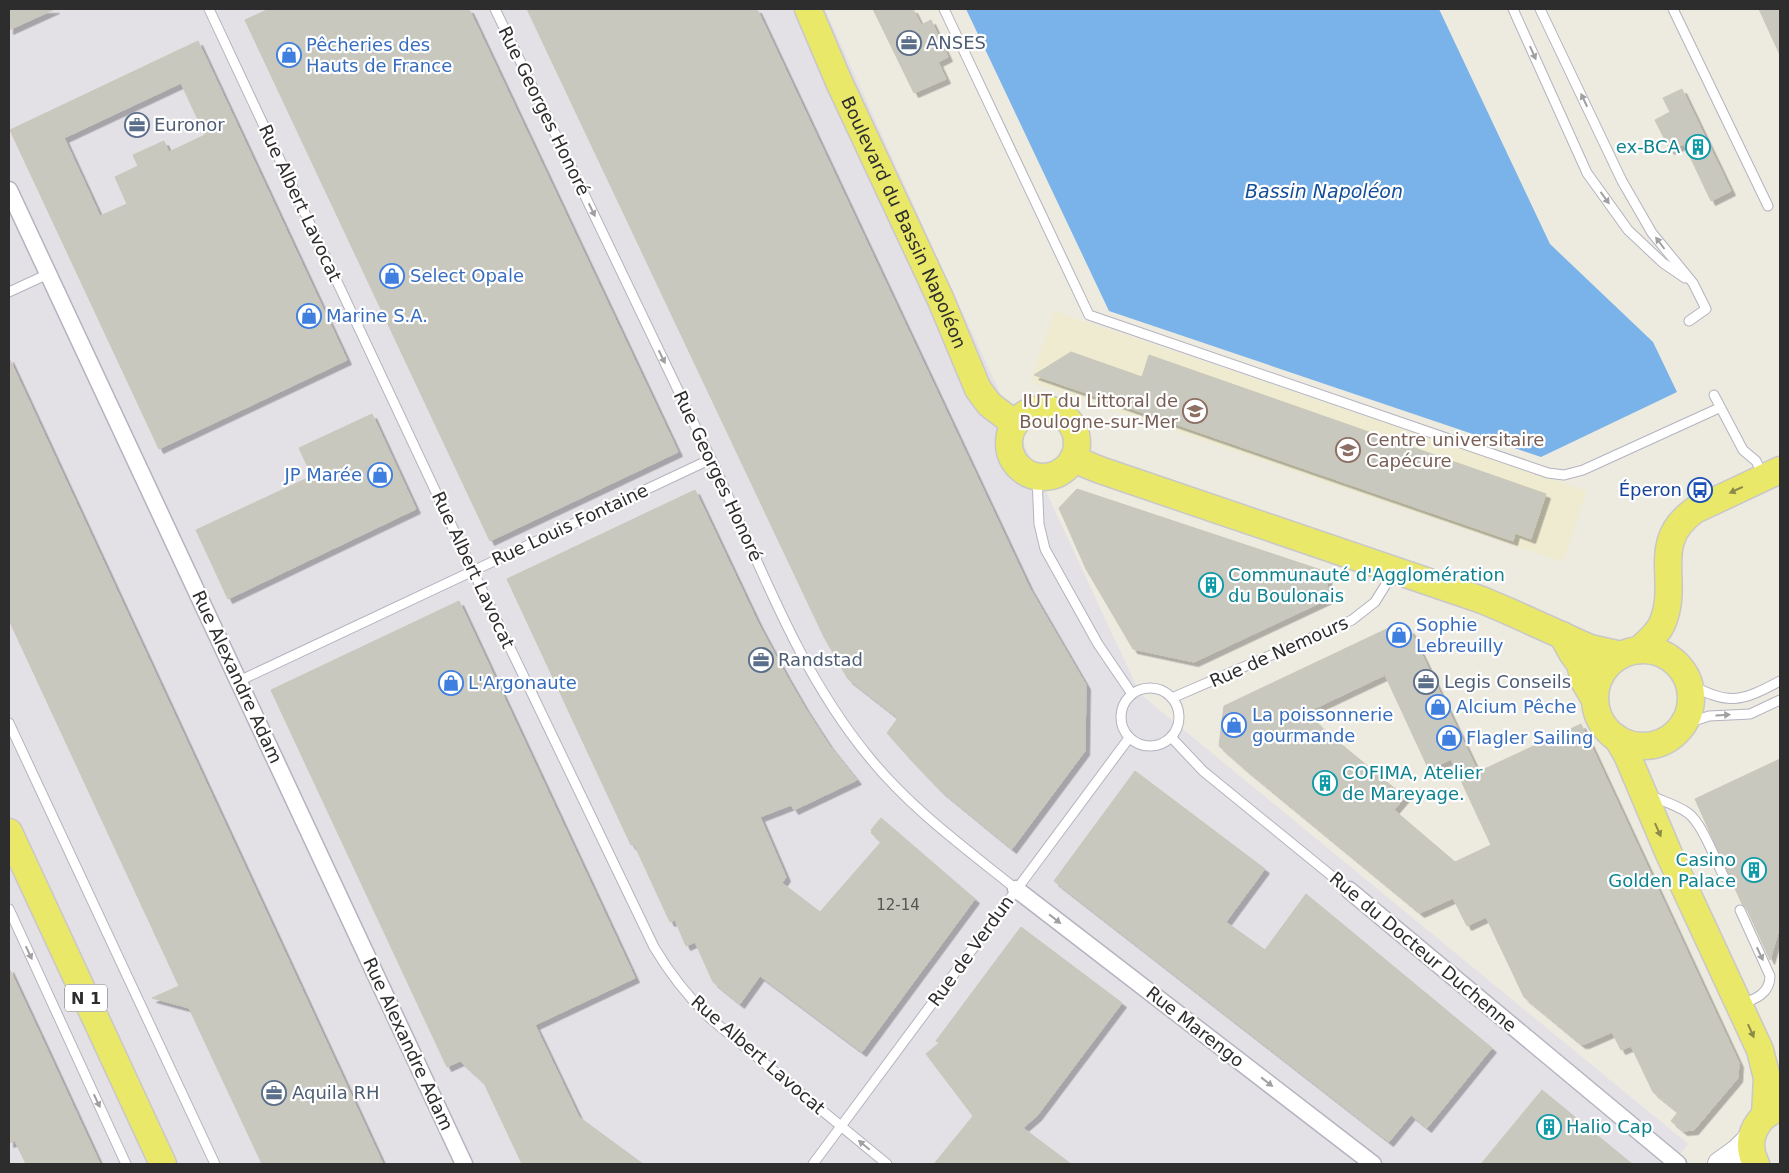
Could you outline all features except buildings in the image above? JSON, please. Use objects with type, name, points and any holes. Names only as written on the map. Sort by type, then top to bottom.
[{"type":"main road","name":"Boulevard du Bassin Napoléon","points":[[808,9],[839,82],[943,306],[978,389],[989,404],[1015,424]]},
{"type":"main road","points":[[1038,410],[1052,410],[1060,414],[1075,432],[1076,446],[1073,459],[1065,469],[1054,475],[1037,476],[1021,469],[1011,454],[1009,441],[1015,424],[1025,414],[1038,410]]},
{"type":"main road","points":[[1073,459],[1508,611],[1590,648],[1630,652],[1654,651],[1667,656],[1682,670],[1688,683],[1691,698],[1690,708],[1682,725],[1671,736],[1662,742],[1652,745],[1636,745],[1626,743],[1617,738],[1601,722],[1596,710],[1595,700],[1596,686],[1601,673],[1610,663],[1630,652],[1657,632],[1664,618],[1668,586],[1668,548],[1678,525],[1695,510],[1772,473]]},
{"type":"main road","points":[[1562,635],[1580,664],[1584,680],[1595,700]]},
{"type":"main road","points":[[1617,738],[1627,755],[1669,854],[1760,1050],[1772,1111],[1756,1125],[1752,1137],[1752,1154],[1756,1164]]},
{"type":"main road","name":"N 1","points":[[9,832],[164,1164]]},
{"type":"main road","points":[[1720,1164],[1738,1151],[1752,1137]]},
{"type":"street","name":"Rue Alexandre Adam","points":[[9,190],[14,214],[48,274],[464,1164]]},
{"type":"street","name":"Rue Marengo","points":[[1016,889],[1373,1164]]},
{"type":"street","name":"Rue du Docteur Duchenne","points":[[1349,890],[1678,1164]]},
{"type":"lane","name":"Rue Albert Lavocat","points":[[209,9],[473,571],[654,947],[690,999],[711,1019],[887,1164]]},
{"type":"lane","name":"Rue Georges Honoré","points":[[495,9],[711,459],[791,633],[821,689],[847,728],[886,777],[957,841],[1016,889]]},
{"type":"lane","points":[[944,9],[1089,315],[1548,473],[1564,475],[1583,470],[1719,408]]},
{"type":"lane","points":[[1513,9],[1587,173],[1628,230],[1663,263],[1693,283]]},
{"type":"lane","points":[[1540,9],[1622,181],[1652,233],[1693,283],[1706,309],[1689,321]]},
{"type":"lane","points":[[1673,9],[1768,206]]},
{"type":"lane","points":[[9,292],[48,274]]},
{"type":"lane","points":[[1714,395],[1719,408],[1744,450],[1772,473]]},
{"type":"lane","name":"Rue Louis Fontaine","points":[[239,681],[711,459]]},
{"type":"lane","points":[[1037,476],[1038,524],[1045,549],[1094,639],[1132,694]]},
{"type":"lane","name":"Rue de Nemours","points":[[1172,698],[1352,620],[1375,602],[1394,570]]},
{"type":"lane","points":[[1688,683],[1708,694],[1723,698],[1740,698],[1756,694],[1780,681]]},
{"type":"lane","points":[[1151,688],[1165,692],[1172,698],[1178,708],[1179,718],[1177,729],[1171,738],[1162,744],[1148,747],[1138,744],[1129,738],[1123,730],[1120,715],[1123,704],[1132,694],[1141,689],[1151,688]]},
{"type":"lane","points":[[1756,694],[1764,708]]},
{"type":"lane","points":[[1682,725],[1709,716],[1745,715],[1780,700]]},
{"type":"lane","points":[[9,723],[215,1164]]},
{"type":"lane","name":"Rue de Verdun","points":[[814,1164],[1129,738]]},
{"type":"lane","name":"Rue du Docteur Duchenne","points":[[1171,738],[1203,771],[1349,890]]},
{"type":"lane","points":[[1642,792],[1690,814],[1700,827],[1724,877]]},
{"type":"lane","points":[[9,909],[126,1164]]},
{"type":"lane","points":[[1740,910],[1768,971],[1770,981],[1766,989],[1754,1000],[1740,1004]]},
{"type":"shaded area","points":[[9,9],[825,9],[943,270],[1140,694],[1688,1144],[1672,1164],[9,1164]]},
{"type":"shaded area","name":"Centre universitaire Capécure","points":[[1054,311],[1587,491],[1563,562],[1030,382]]},
{"type":"water","name":"Bassin Napoléon","points":[[966,9],[1439,9],[1550,244],[1653,342],[1677,392],[1541,457],[1109,311]]},
{"type":"place","name":"ANSES","points":[[909,43]]},
{"type":"place","name":"Pêcheries des Hauts de France","points":[[289,55]]},
{"type":"place","name":"Euronor","points":[[137,125]]},
{"type":"place","name":"ex-BCA","points":[[1698,147]]},
{"type":"place","name":"Select Opale","points":[[392,276]]},
{"type":"place","name":"Marine S.A.","points":[[309,316]]},
{"type":"place","name":"IUT du Littoral de Boulogne-sur-Mer","points":[[1195,411]]},
{"type":"place","name":"Centre universitaire Capécure","points":[[1348,450]]},
{"type":"place","name":"JP Marée","points":[[380,475]]},
{"type":"place","name":"Éperon","points":[[1700,490]]},
{"type":"place","name":"Communauté d'Agglomération du Boulonais","points":[[1211,585]]},
{"type":"place","name":"Sophie Lebreuilly","points":[[1399,635]]},
{"type":"place","name":"Randstad","points":[[761,660]]},
{"type":"place","name":"Legis Conseils","points":[[1426,682]]},
{"type":"place","name":"L'Argonaute","points":[[451,683]]},
{"type":"place","name":"Alcium Pêche","points":[[1438,707]]},
{"type":"place","name":"La poissonnerie gourmande","points":[[1234,725]]},
{"type":"place","name":"Flagler Sailing","points":[[1449,738]]},
{"type":"place","name":"COFIMA, Atelier de Mareyage.","points":[[1325,783]]},
{"type":"place","name":"Casino Golden Palace","points":[[1754,870]]},
{"type":"place","name":"Aquila RH","points":[[274,1093]]},
{"type":"place","name":"Halio Cap","points":[[1549,1127]]}]
